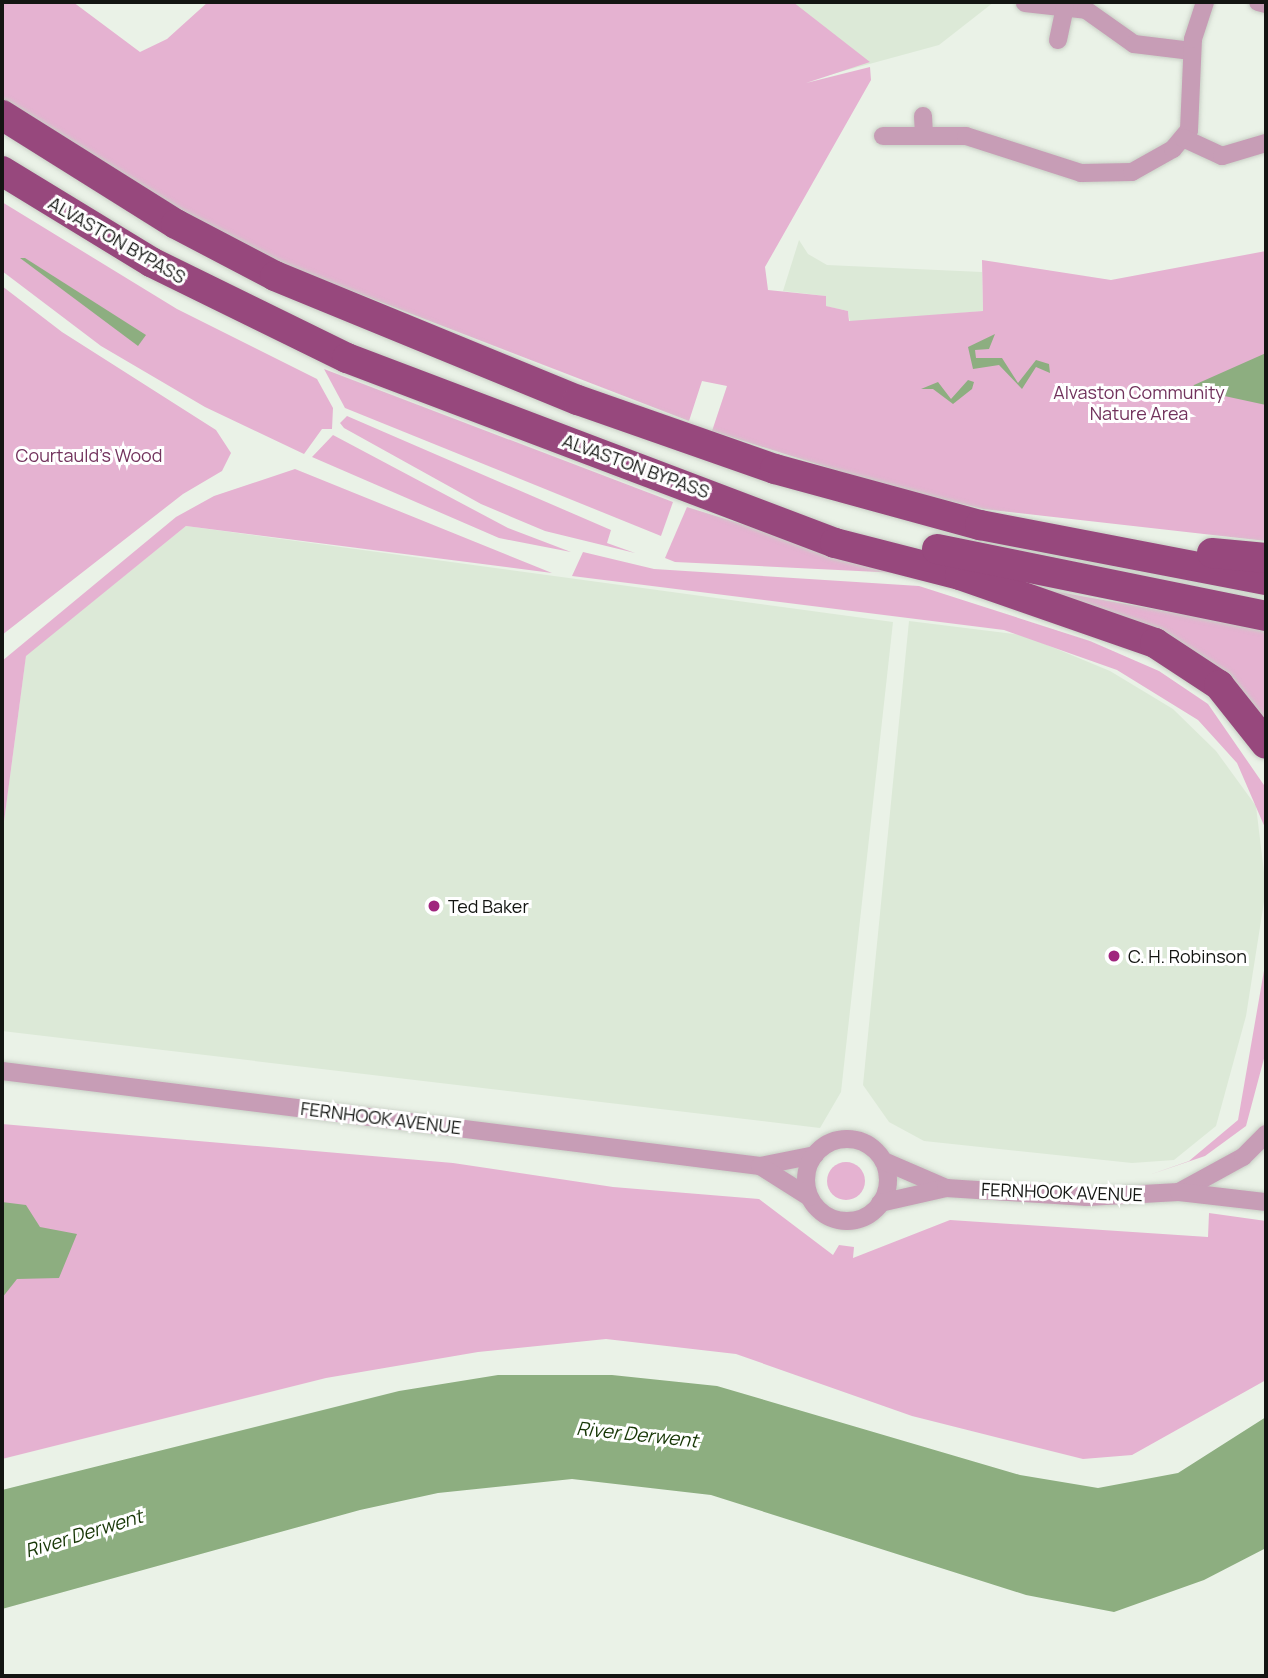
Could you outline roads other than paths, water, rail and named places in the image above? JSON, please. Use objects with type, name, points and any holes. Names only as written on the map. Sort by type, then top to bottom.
[{"type":"highway","points":[[2,115],[176,223],[383,324],[775,469],[1069,542],[1266,580]]},
{"type":"highway","name":"ALVASTON BYPASS","points":[[2,171],[151,262],[347,358],[749,506],[835,543],[961,575],[1155,643],[1219,685],[1266,744]]},
{"type":"highway","points":[[749,506],[1266,615]]},
{"type":"highway","points":[[1069,542],[1266,558]]},
{"type":"street","points":[[883,136],[966,136],[1044,164],[1103,175],[1147,166],[1183,138],[1193,112],[1192,51],[1205,2]]},
{"type":"street","points":[[1258,2],[1266,4]]},
{"type":"street","points":[[1025,4],[1065,8],[1108,20],[1134,44],[1192,51]]},
{"type":"street","points":[[1058,40],[1065,8]]},
{"type":"street","points":[[923,116],[924,136]]},
{"type":"street","points":[[1183,138],[1222,156],[1266,143]]},
{"type":"street","name":"FERNHOOK AVENUE","points":[[2,1071],[760,1166],[815,1155],[831,1140],[852,1138],[886,1162],[946,1188]]},
{"type":"street","name":"FERNHOOK AVENUE","points":[[1179,1192],[1243,1157],[1266,1134]]},
{"type":"street","points":[[808,1197],[806,1180],[815,1155]]},
{"type":"street","points":[[880,1203],[888,1189],[886,1162]]},
{"type":"street","name":"FERNHOOK AVENUE","points":[[760,1166],[808,1197],[837,1220],[860,1219],[880,1203],[946,1188],[1087,1197],[1179,1192],[1266,1202]]},
{"type":"water","points":[[20,258],[25,258],[146,335],[138,346]]},
{"type":"water","points":[[995,334],[989,349],[975,350],[976,358],[1002,358],[1018,383],[1036,360],[1049,364],[1050,373],[1036,367],[1022,389],[999,365],[973,369],[968,347]]},
{"type":"water","points":[[1266,353],[1266,405],[1192,389],[1194,385]]},
{"type":"water","points":[[968,380],[974,382],[972,389],[953,404],[933,389],[921,389],[938,382],[951,399]]},
{"type":"water","points":[[2,1202],[26,1205],[40,1227],[77,1234],[59,1278],[17,1279],[2,1298]]},
{"type":"water","name":"River Derwent","points":[[498,1375],[612,1375],[717,1386],[1020,1475],[1098,1488],[1178,1473],[1266,1417],[1266,1548],[1204,1580],[1114,1612],[1026,1595],[711,1495],[572,1479],[438,1493],[360,1510],[2,1609],[2,1490],[399,1391]]},
{"type":"place","name":"Ted Baker","points":[[434,906]]},
{"type":"place","name":"C. H. Robinson","points":[[1114,956]]},
{"type":"park label","name":"Alvaston Community Nature Area","points":[[1139,403]]},
{"type":"park label","name":"Courtauld's Wood","points":[[89,455]]}]
